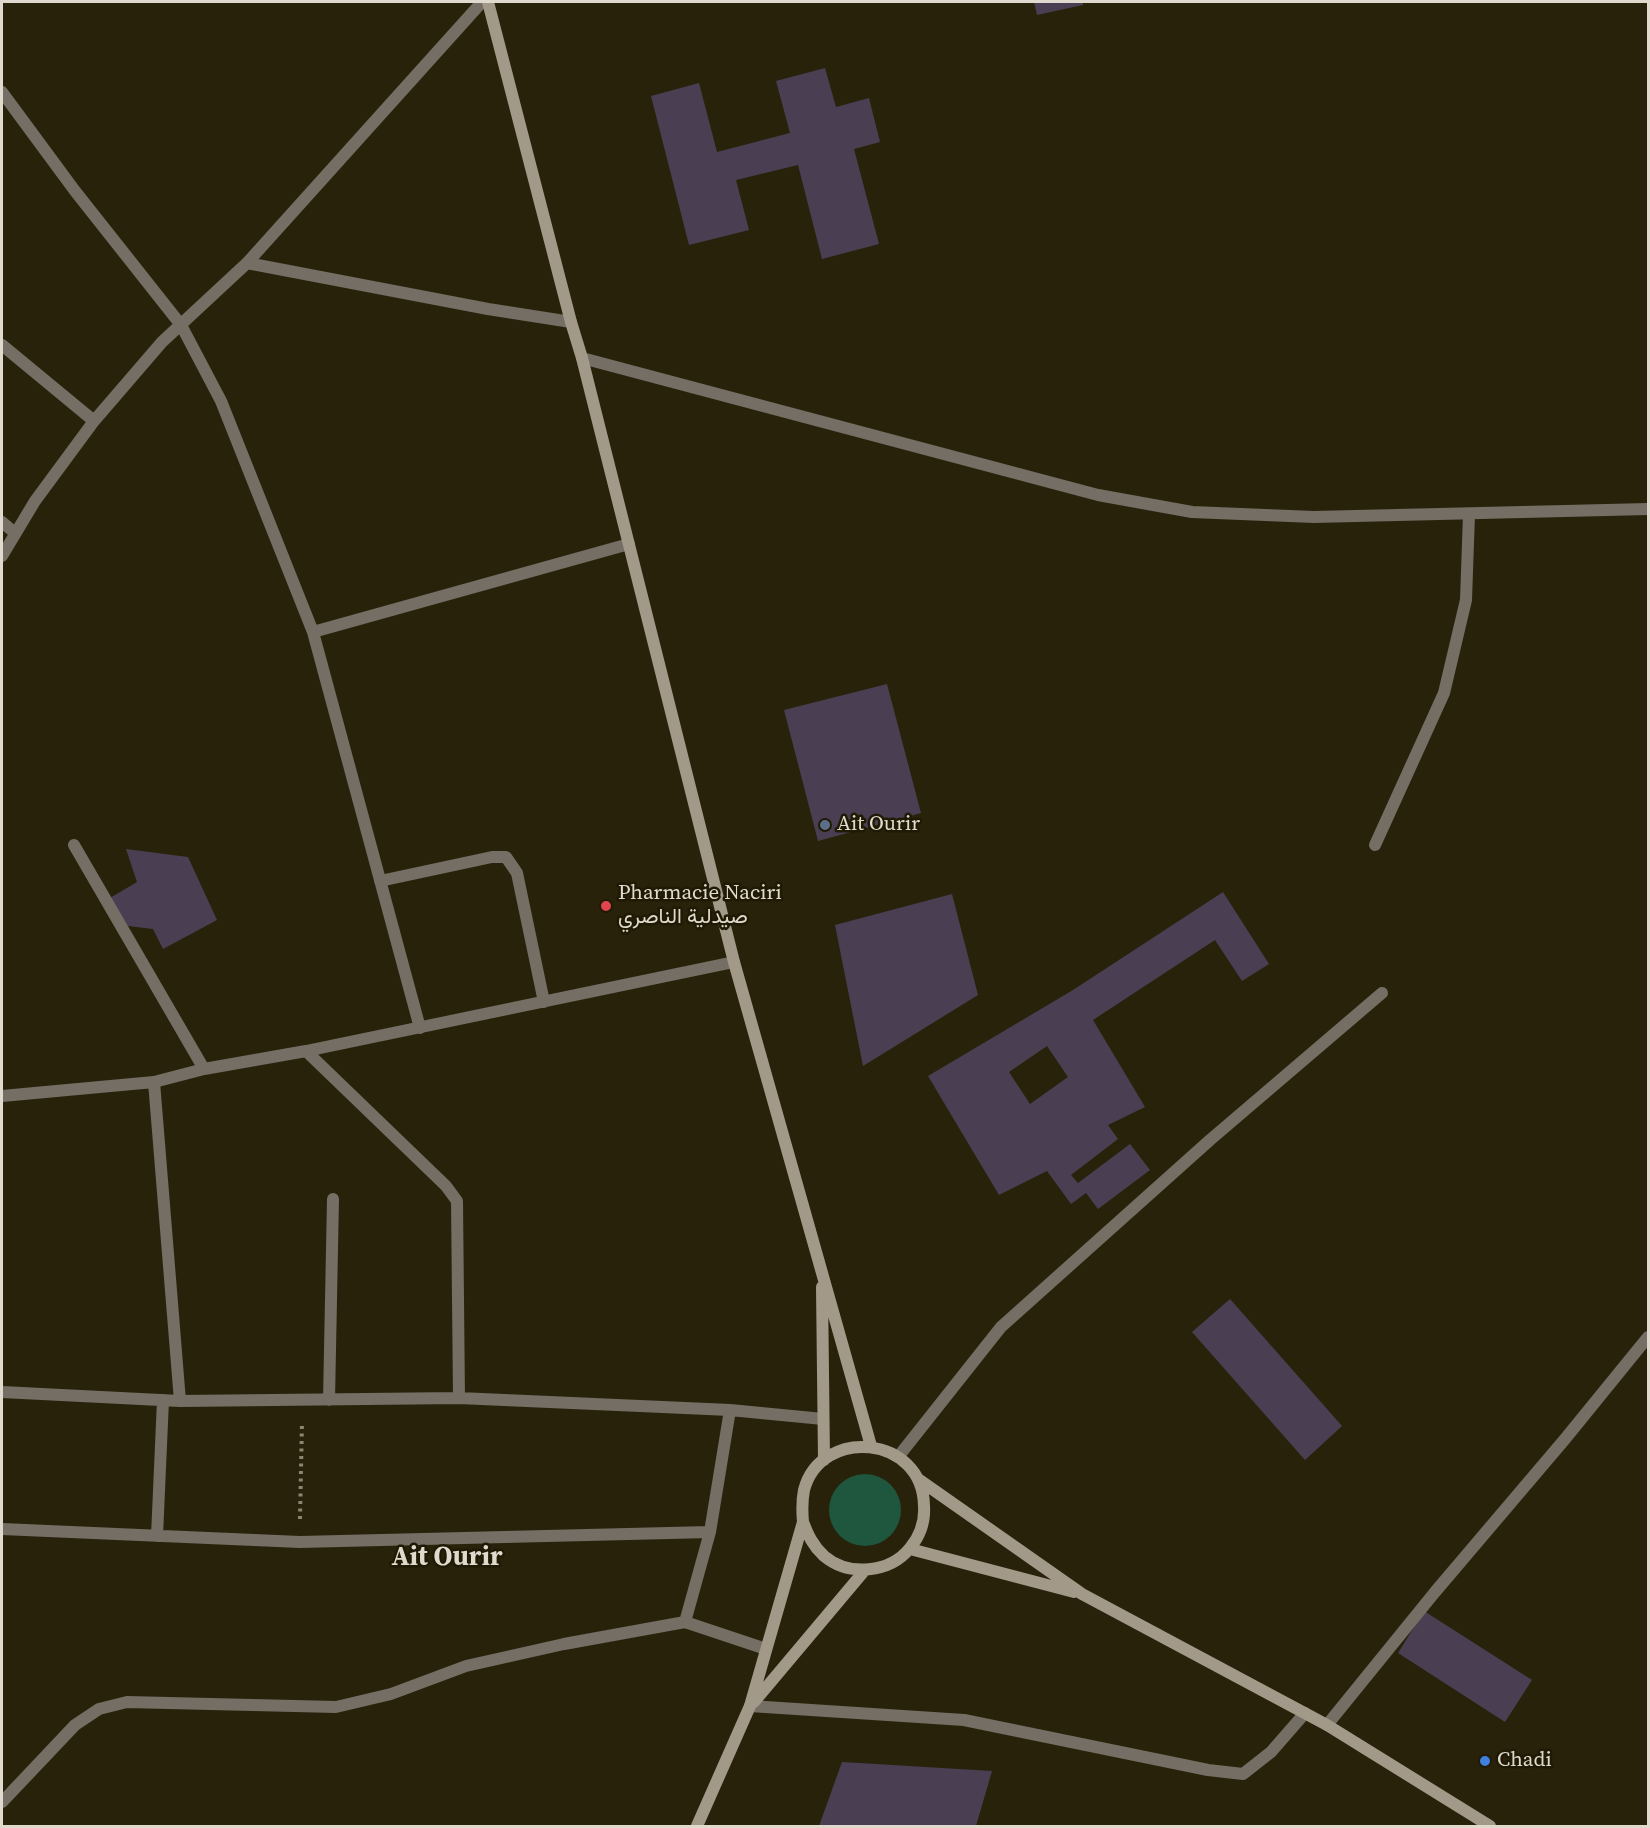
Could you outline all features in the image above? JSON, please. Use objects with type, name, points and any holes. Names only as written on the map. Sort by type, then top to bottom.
[{"type":"street","points":[[2,556],[35,501],[94,421],[162,342],[247,263],[482,2]]},
{"type":"street","points":[[488,2],[582,358],[734,962],[871,1446]]},
{"type":"street","points":[[2,95],[181,325],[221,401],[313,632],[420,1028]]},
{"type":"street","points":[[247,263],[488,309],[571,322]]},
{"type":"street","points":[[2,345],[94,421]]},
{"type":"street","points":[[582,358],[1098,495],[1192,512],[1314,516],[1648,509]]},
{"type":"street","points":[[1376,845],[1444,693],[1466,600],[1469,514]]},
{"type":"street","points":[[2,522],[15,533]]},
{"type":"street","points":[[313,632],[629,544]]},
{"type":"street","points":[[75,845],[204,1069]]},
{"type":"street","points":[[380,880],[492,857],[506,857],[517,873],[544,1002]]},
{"type":"street","points":[[2,1096],[154,1082],[204,1069],[420,1028],[734,962]]},
{"type":"street","points":[[898,1457],[1001,1327],[1210,1140],[1382,993]]},
{"type":"street","points":[[306,1051],[446,1186],[457,1201],[459,1398]]},
{"type":"street","points":[[154,1082],[180,1401]]},
{"type":"street","points":[[329,1400],[333,1199]]},
{"type":"street","points":[[822,1267],[824,1460]]},
{"type":"street","points":[[1327,1725],[1648,1337]]},
{"type":"street","points":[[2,1392],[180,1401],[459,1398],[730,1410],[823,1419]]},
{"type":"street","points":[[157,1536],[163,1400]]},
{"type":"street","points":[[685,1622],[710,1532],[730,1410]]},
{"type":"street","points":[[871,1446],[898,1457],[910,1467],[918,1479],[924,1497],[924,1515],[920,1534],[910,1549],[897,1560],[882,1567],[865,1570],[844,1567],[825,1557],[811,1542],[803,1522],[802,1504],[805,1488],[812,1473],[824,1460],[846,1449],[871,1446]]},
{"type":"street","points":[[918,1479],[1082,1594],[1327,1725],[1490,1827]]},
{"type":"street","points":[[697,1827],[750,1706],[803,1522]]},
{"type":"street","points":[[2,1529],[300,1542],[710,1532]]},
{"type":"street","points":[[910,1549],[1082,1594]]},
{"type":"street","points":[[750,1706],[865,1570]]},
{"type":"street","points":[[2,1802],[75,1725],[99,1709],[128,1702],[336,1707],[391,1694],[466,1666],[564,1644],[685,1622],[766,1649]]},
{"type":"street","points":[[750,1706],[964,1720],[1208,1770],[1243,1774],[1271,1752],[1305,1713]]},
{"type":"path","points":[[300,1542],[302,1400]]},
{"type":"green space","points":[[865,1474],[885,1480],[895,1490],[901,1510],[895,1530],[885,1540],[865,1546],[845,1540],[835,1530],[829,1510],[835,1490],[845,1480]]},
{"type":"building","points":[[1034,2],[1083,2],[1083,5],[1037,15]]},
{"type":"building","points":[[825,68],[836,107],[869,98],[880,142],[854,149],[879,244],[822,259],[798,165],[736,180],[749,230],[689,245],[651,96],[699,83],[717,152],[790,133],[776,81]]},
{"type":"building","points":[[887,684],[921,813],[818,841],[784,710]]},
{"type":"building","points":[[126,849],[188,857],[217,920],[163,949],[153,929],[128,926],[110,898],[137,882]]},
{"type":"building","points":[[1223,892],[1269,964],[1242,981],[1215,940],[1093,1020],[1145,1107],[1108,1125],[1118,1139],[1071,1175],[1078,1183],[1130,1144],[1150,1170],[1098,1209],[1086,1193],[1071,1204],[1047,1171],[999,1195],[928,1076],[1073,990]],"holes":[[[1047,1046],[1068,1077],[1030,1104],[1009,1072]]]},
{"type":"building","points":[[952,894],[978,995],[863,1066],[835,925]]},
{"type":"building","points":[[1230,1299],[1342,1426],[1305,1460],[1192,1332]]},
{"type":"building","points":[[1424,1611],[1532,1680],[1505,1722],[1398,1653]]},
{"type":"building","points":[[842,1762],[992,1771],[976,1826],[819,1826]]},
{"type":"place","name":"Ait Ourir","points":[[825,825]]},
{"type":"place","name":"Pharmacie Naciri صيدلية الناصري","points":[[606,906]]},
{"type":"place","name":"Chadi","points":[[1485,1761]]},
{"type":"district","name":"Ait Ourir","points":[[447,1558]]}]
